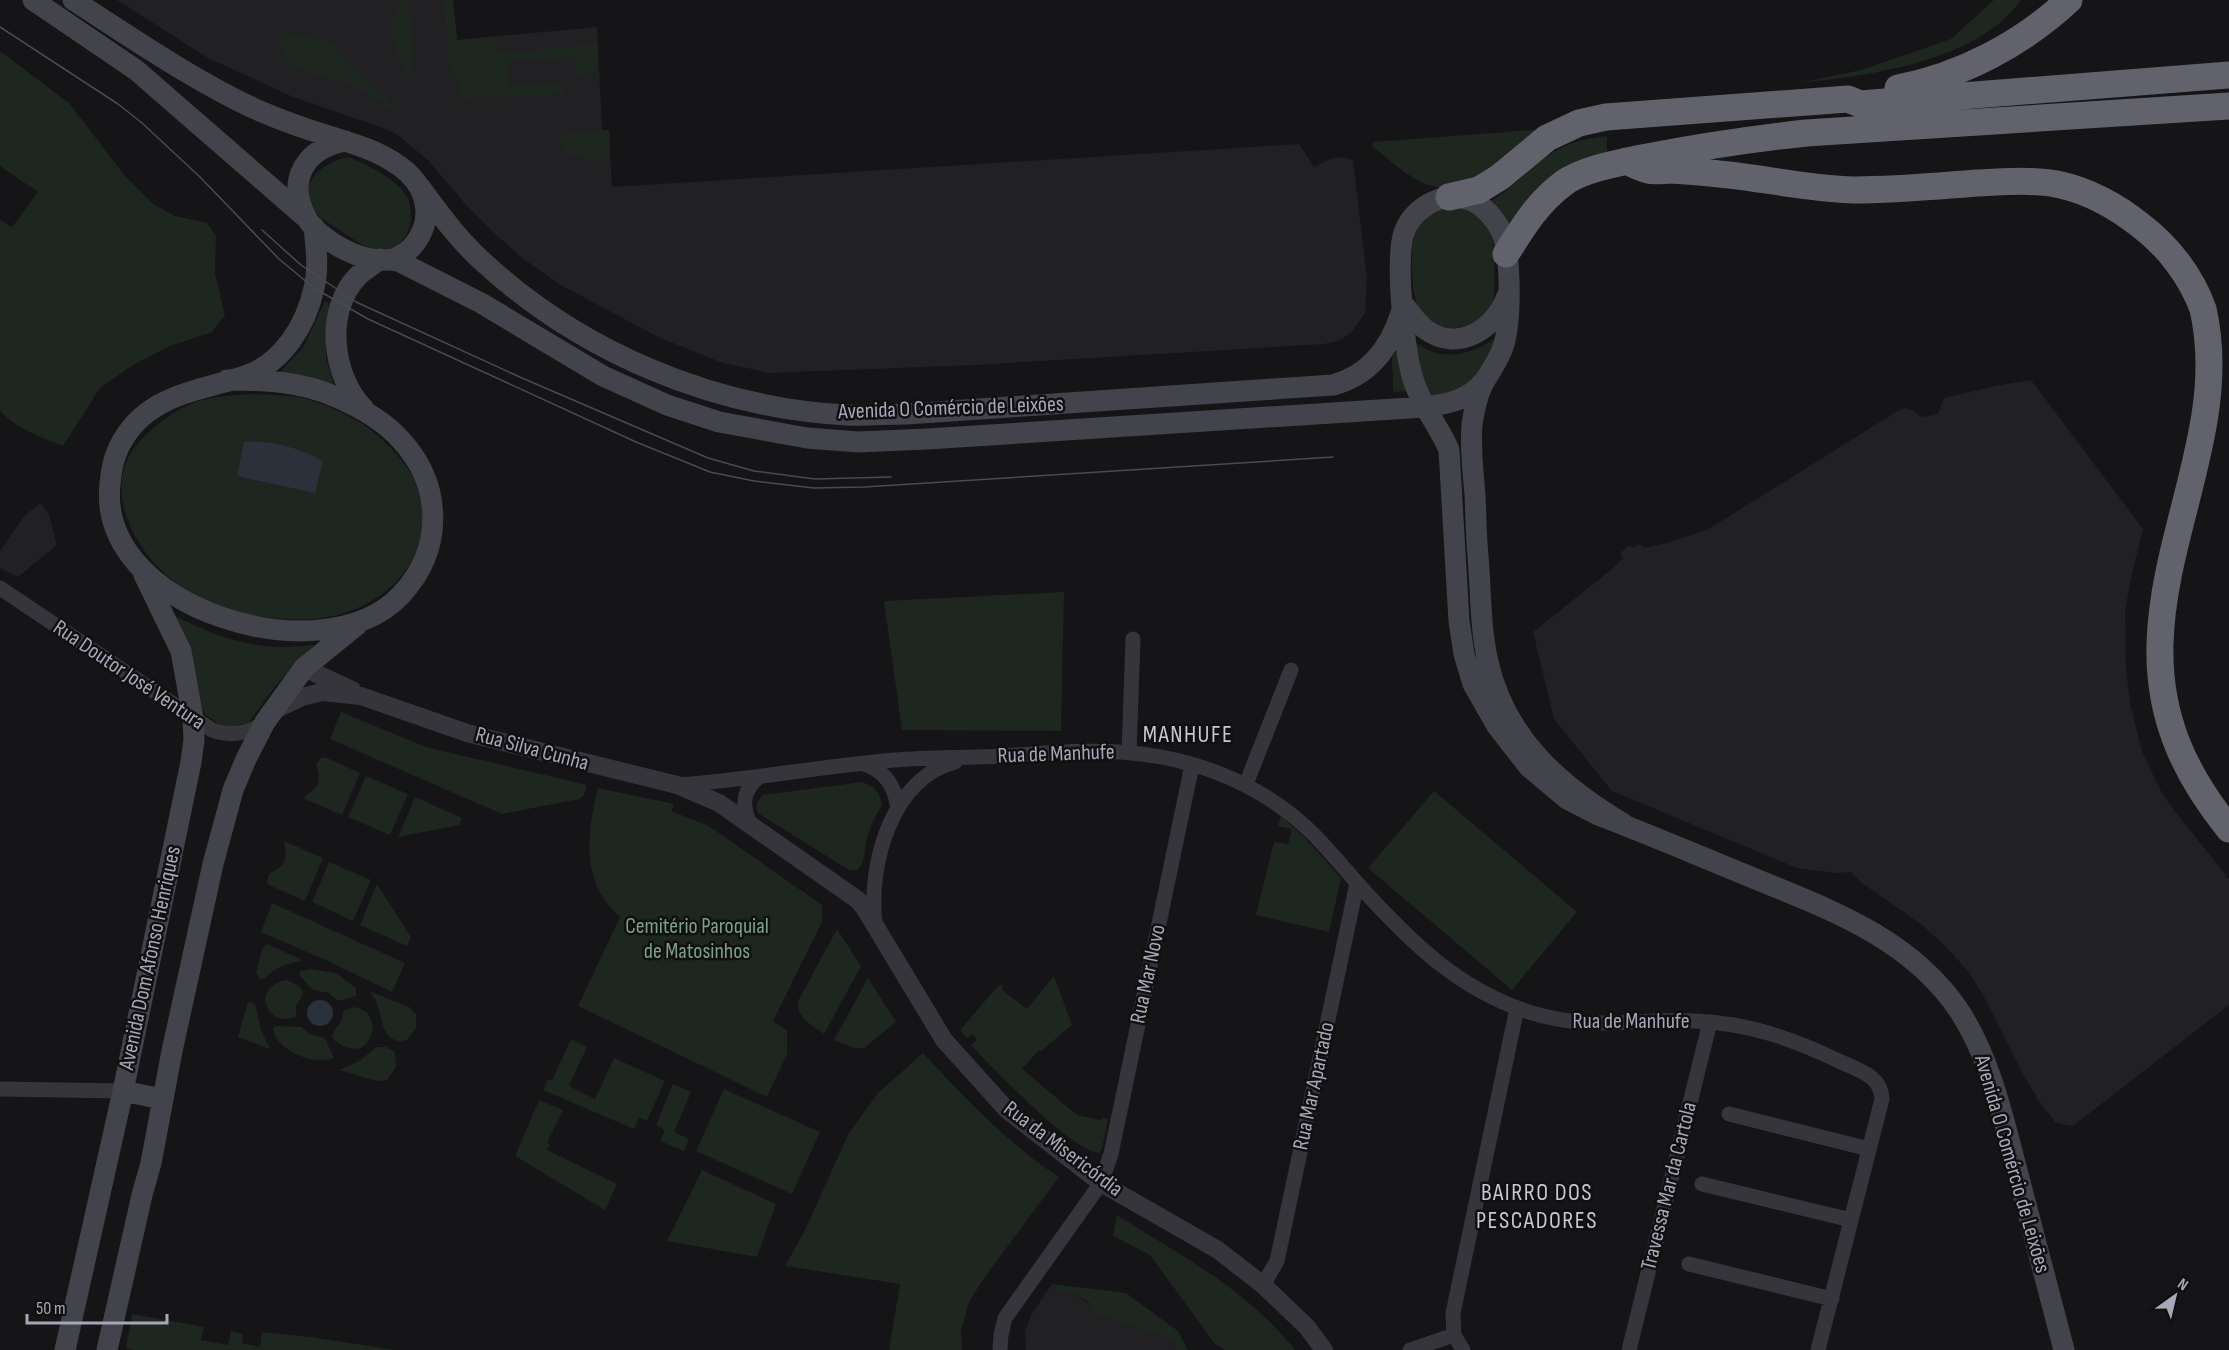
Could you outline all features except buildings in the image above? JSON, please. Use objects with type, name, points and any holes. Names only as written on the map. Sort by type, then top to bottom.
[{"type":"highway","points":[[1848,99],[1855,94],[1918,84],[1956,71],[2016,40],[2069,0]]},
{"type":"highway","points":[[1449,197],[1479,190],[1500,177],[1547,138],[1579,123],[1606,117],[1848,99],[1860,104],[2229,75]]},
{"type":"highway","points":[[1506,254],[1533,211],[1543,199],[1566,181],[1598,168],[1626,161],[1745,139],[1806,133],[2229,106]]},
{"type":"highway","points":[[1626,161],[1648,170],[1734,175],[1785,184],[1836,189],[1870,190],[2001,182],[2057,184],[2091,195],[2120,210],[2150,233],[2169,252],[2186,274],[2201,303],[2212,339],[2217,380],[2214,413],[2164,604],[2160,643],[2162,685],[2173,734],[2181,755],[2205,798],[2229,829]]},
{"type":"main road","points":[[33,0],[136,70],[333,243],[352,254],[386,260]]},
{"type":"main road","points":[[74,0],[221,92],[281,120],[379,153],[408,173],[420,187],[428,214],[418,240],[407,252],[386,260],[358,276],[340,304],[336,336],[343,376],[351,394],[369,414]]},
{"type":"main road","points":[[346,141],[330,144],[316,152],[303,166],[298,185],[316,250],[315,282],[300,326],[288,346],[267,365],[244,376],[189,391],[148,412],[130,428],[118,448],[112,467],[109,490],[111,515],[119,535],[143,572],[192,606],[245,625],[301,630],[361,622]]},
{"type":"main road","name":"Avenida O Comércio de Leixões","points":[[420,187],[458,236],[481,260],[545,311],[590,338],[644,366],[705,390],[799,410],[848,415],[906,414],[1333,385],[1354,378],[1378,358],[1395,330],[1403,304]]},
{"type":"main road","name":"Avenida O Comércio de Leixões","points":[[1623,825],[1575,793],[1532,752],[1511,721],[1492,675],[1483,628],[1472,444],[1477,398],[1504,345],[1509,288],[1506,254],[1500,228],[1487,212],[1472,201],[1462,198],[1449,197],[1434,201],[1414,216],[1403,237],[1401,262],[1406,340],[1411,372],[1425,407],[1440,428],[1449,450],[1461,639],[1468,670],[1479,699],[1509,742],[1540,778],[1582,808],[1623,825],[1819,904],[1857,922],[1896,946],[1940,987],[1959,1012],[1975,1040],[1993,1083],[2064,1350]]},
{"type":"main road","name":"Avenida O Comércio de Leixões","points":[[386,260],[457,290],[603,376],[657,400],[719,422],[807,438],[858,442],[927,439],[1425,407],[1449,403],[1468,396],[1488,375]]},
{"type":"main road","name":"Avenida O Comércio de Leixões","points":[[1403,304],[1431,333],[1448,338],[1464,338],[1490,325],[1503,306],[1509,288]]},
{"type":"main road","points":[[227,380],[263,380],[299,385],[333,395],[369,414]]},
{"type":"main road","name":"Avenida O Comércio de Leixões","points":[[1388,408],[1411,411],[1440,428]]},
{"type":"main road","name":"Avenida Dom Afonso Henriques","points":[[107,1350],[151,1163],[162,1099],[213,864],[226,815],[246,759],[268,717],[304,668],[361,622],[399,598],[413,581],[424,562],[431,541],[433,518],[428,487],[413,455],[400,439],[369,414]]},
{"type":"main road","name":"Avenida Dom Afonso Henriques","points":[[65,1350],[123,1091],[194,740],[193,718],[181,651],[143,572]]},
{"type":"main road","points":[[123,1091],[162,1099]]},
{"type":"street","name":"Rua Doutor José Ventura","points":[[0,588],[212,730],[231,735],[255,729],[268,717]]},
{"type":"street","points":[[1129,752],[1133,639]]},
{"type":"street","name":"Rua Silva Cunha","points":[[304,668],[390,706]]},
{"type":"street","points":[[1246,784],[1291,670]]},
{"type":"street","name":"Rua Silva Cunha","points":[[268,717],[302,697],[322,692],[361,696],[467,733],[677,785],[707,796],[750,824]]},
{"type":"street","name":"Rua de Manhufe","points":[[969,758],[1082,751],[1129,752],[1164,758],[1223,774],[1246,784],[1295,818],[1316,837],[1409,938],[1429,957],[1473,988],[1517,1008],[1568,1022],[1591,1024],[1677,1021],[1750,1027],[1803,1043],[1873,1078],[1879,1084],[1882,1099],[1818,1350]]},
{"type":"street","points":[[677,785],[898,760],[969,758]]},
{"type":"street","points":[[875,925],[872,904],[876,874],[887,831],[898,807],[909,793],[930,774],[949,763],[969,758]]},
{"type":"street","points":[[864,764],[880,771],[891,783],[898,807]]},
{"type":"street","name":"Rua Mar Novo","points":[[1000,1350],[1005,1318],[1101,1183],[1111,1154],[1192,765]]},
{"type":"street","points":[[750,824],[744,806],[744,794],[751,783],[760,776]]},
{"type":"street","name":"Rua da Misericórdia","points":[[750,824],[846,890],[865,909],[944,1040],[1007,1110],[1101,1183],[1218,1250],[1263,1285],[1307,1327],[1324,1350]]},
{"type":"street","name":"Rua Mar Apartado","points":[[1263,1285],[1276,1262],[1357,883]]},
{"type":"street","points":[[1462,1350],[1454,1335],[1453,1313],[1517,1008]]},
{"type":"street","name":"Travessa Mar da Cartola","points":[[1629,1350],[1710,1022]]},
{"type":"street","points":[[0,1089],[123,1091]]},
{"type":"street","points":[[1729,1114],[1869,1149]]},
{"type":"street","points":[[1702,1184],[1851,1220]]},
{"type":"street","points":[[1689,1264],[1832,1299]]},
{"type":"street","points":[[1410,1350],[1454,1335]]},
{"type":"shaded area","points":[[117,0],[453,0],[457,40],[597,27],[602,130],[609,130],[612,187],[1299,144],[1314,167],[1330,159],[1342,157],[1353,160],[1367,278],[1365,313],[1351,333],[1340,340],[1324,344],[976,365],[770,373],[723,363],[658,337],[559,284],[522,258],[492,231],[465,204],[429,161],[398,135],[293,97],[208,58]]},
{"type":"shaded area","points":[[2031,380],[2143,529],[2125,612],[2126,670],[2130,703],[2142,752],[2162,793],[2229,879],[2229,1005],[2073,1126],[2056,1123],[2040,1103],[1968,971],[1922,925],[1862,883],[1851,872],[1837,873],[1797,868],[1612,791],[1554,719],[1533,632],[1612,569],[1623,558],[1620,553],[1630,545],[1633,548],[1639,544],[1644,548],[1707,530],[1899,410],[1905,408],[1912,410],[1922,417],[1938,414],[1944,398]]},
{"type":"shaded area","points":[[244,442],[264,442],[284,446],[323,461],[315,493],[237,476]]},
{"type":"shaded area","points":[[41,503],[49,515],[57,545],[18,577],[0,568],[0,551],[25,515]]},
{"type":"shaded area","points":[[320,1000],[329,1004],[333,1013],[329,1022],[320,1026],[311,1022],[307,1013],[311,1004]]},
{"type":"shaded area","points":[[1052,1284],[1059,1292],[1075,1293],[1095,1309],[1099,1316],[1174,1341],[1177,1350],[1026,1350],[1025,1331],[1031,1315]]},
{"type":"green space","points":[[399,0],[409,0],[415,78],[408,77],[398,57],[393,39],[393,21]]},
{"type":"green space","points":[[444,0],[453,0],[457,40],[496,36],[498,53],[597,44],[598,74],[576,75],[574,58],[508,61],[509,85],[563,83],[564,94],[460,99],[458,75],[450,75]]},
{"type":"green space","points":[[1994,0],[2021,0],[1996,26],[1952,51],[1902,67],[1799,83],[1861,70],[1951,39]]},
{"type":"green space","points":[[282,33],[303,34],[332,42],[387,97],[400,115],[347,83],[294,68],[282,54]]},
{"type":"green space","points":[[0,51],[69,103],[125,176],[153,204],[175,216],[207,223],[216,236],[215,274],[225,315],[212,332],[170,346],[133,365],[100,388],[63,446],[21,428],[0,411],[0,220],[12,227],[38,192],[0,166]]},
{"type":"green space","points":[[1547,129],[1487,175],[1470,183],[1453,187],[1435,187],[1417,180],[1372,146],[1373,142]]},
{"type":"green space","points":[[609,130],[610,161],[586,160],[562,151],[560,139],[566,132]]},
{"type":"green space","points":[[1607,136],[1607,159],[1510,228],[1489,202],[1505,192],[1541,161],[1563,147],[1591,138]]},
{"type":"green space","points":[[349,157],[390,179],[408,198],[411,216],[409,228],[397,245],[385,250],[376,250],[361,244],[314,211],[309,197],[312,180],[323,167]]},
{"type":"green space","points":[[1456,207],[1478,217],[1491,234],[1495,289],[1492,305],[1478,321],[1450,328],[1432,322],[1419,308],[1414,291],[1412,248],[1414,237],[1424,219],[1432,213]]},
{"type":"green space","points":[[325,301],[329,303],[326,357],[335,389],[277,375],[303,348]]},
{"type":"green space","points":[[1496,338],[1489,361],[1466,386],[1428,399],[1414,341],[1434,352],[1455,354],[1476,349]]},
{"type":"green space","points":[[1398,348],[1412,391],[1393,392],[1392,357]]},
{"type":"green space","points":[[253,394],[298,397],[315,401],[341,412],[364,425],[393,450],[415,482],[422,507],[422,530],[416,551],[406,570],[391,587],[352,611],[302,620],[260,617],[221,608],[196,597],[172,580],[151,559],[134,534],[124,507],[122,481],[130,455],[149,432],[174,413],[195,402]]},
{"type":"green space","points":[[1064,592],[1061,731],[902,730],[884,601]]},
{"type":"green space","points":[[176,616],[210,632],[243,642],[277,647],[314,645],[276,685],[249,722],[233,727],[220,725],[206,715],[199,704],[187,647]]},
{"type":"green space","points":[[341,712],[426,747],[587,785],[584,795],[580,799],[502,814],[330,739]]},
{"type":"green space","points":[[325,757],[360,773],[342,815],[303,798],[318,784],[316,764]]},
{"type":"green space","points":[[366,776],[408,794],[390,835],[348,817]]},
{"type":"green space","points":[[862,782],[876,790],[882,805],[870,828],[863,859],[857,870],[849,870],[758,813],[757,810],[759,799],[763,795]]},
{"type":"green space","name":"Cemitério Paroquial de Matosinhos","points":[[598,788],[674,804],[671,811],[709,826],[822,905],[822,922],[773,1021],[787,1030],[787,1054],[767,1097],[578,1006],[620,917],[607,904],[598,889],[590,857],[591,823]]},
{"type":"green space","points":[[1434,791],[1577,912],[1512,990],[1368,868]]},
{"type":"green space","points":[[415,797],[462,818],[459,825],[398,837]]},
{"type":"green space","points":[[1281,816],[1305,838],[1341,878],[1329,932],[1256,915],[1274,842],[1288,844],[1292,829],[1278,826]]},
{"type":"green space","points":[[284,841],[323,858],[305,901],[267,882],[269,874],[284,861],[286,853]]},
{"type":"green space","points":[[329,862],[371,880],[353,921],[312,902]]},
{"type":"green space","points":[[377,884],[411,937],[407,946],[360,925]]},
{"type":"green space","points":[[272,903],[405,963],[392,992],[261,932]]},
{"type":"green space","points":[[837,929],[861,966],[824,1034],[802,1017],[798,1001]]},
{"type":"green space","points":[[267,944],[301,961],[281,967],[264,979],[260,979],[256,973],[262,949]]},
{"type":"green space","points":[[310,969],[336,973],[356,988],[356,996],[338,1001],[329,993],[313,990],[299,975],[300,971]]},
{"type":"green space","points":[[1054,976],[1072,1025],[1041,1051],[1039,1050],[1022,1069],[1080,1116],[1108,1119],[1102,1149],[1099,1153],[1087,1149],[1052,1124],[971,1045],[977,1040],[973,1034],[966,1038],[960,1030],[997,987],[1003,984],[1002,990],[1027,1009]]},
{"type":"green space","points":[[868,978],[896,1022],[864,1048],[854,1048],[834,1040]]},
{"type":"green space","points":[[286,980],[299,987],[303,995],[296,1006],[296,1016],[285,1019],[271,1013],[265,997],[273,986]]},
{"type":"green space","points":[[369,991],[409,1007],[416,1014],[416,1028],[408,1039],[400,1042],[390,1038],[384,1029],[376,1000]]},
{"type":"green space","points":[[248,1002],[255,1004],[261,1030],[270,1049],[238,1037]]},
{"type":"green space","points":[[354,1007],[368,1014],[373,1029],[366,1043],[356,1049],[344,1046],[332,1037],[342,1019],[343,1011]]},
{"type":"green space","points":[[276,1026],[301,1027],[310,1034],[325,1038],[334,1058],[317,1060],[297,1055],[281,1044],[275,1036],[273,1028]]},
{"type":"green space","points":[[571,1039],[587,1047],[569,1086],[595,1099],[614,1058],[665,1081],[647,1121],[639,1118],[634,1129],[543,1090],[548,1079],[552,1080]]},
{"type":"green space","points":[[377,1047],[386,1047],[395,1052],[396,1067],[387,1080],[376,1081],[339,1070],[359,1061]]},
{"type":"green space","points":[[923,1053],[1004,1135],[1059,1177],[984,1278],[969,1302],[961,1331],[962,1350],[889,1350],[900,1284],[785,1266],[804,1232],[849,1133],[878,1093]]},
{"type":"green space","points":[[673,1084],[691,1092],[674,1132],[689,1139],[684,1151],[660,1141],[665,1130],[656,1125]]},
{"type":"green space","points":[[724,1089],[820,1132],[792,1194],[696,1151]]},
{"type":"green space","points":[[539,1100],[563,1110],[547,1143],[550,1145],[547,1150],[617,1184],[605,1210],[515,1156]]},
{"type":"green space","points":[[702,1170],[776,1204],[757,1257],[667,1241]]},
{"type":"green space","points":[[1117,1215],[1189,1259],[1235,1291],[1256,1309],[1295,1350],[1225,1350],[1215,1344],[1150,1255],[1113,1236]]},
{"type":"green space","points":[[1052,1284],[1126,1293],[1178,1331],[1188,1350],[1177,1350],[1174,1341],[1099,1316],[1088,1302],[1075,1293],[1059,1292]]},
{"type":"green space","points":[[132,1314],[204,1327],[201,1340],[228,1345],[231,1331],[243,1334],[242,1343],[260,1347],[262,1332],[395,1350],[135,1350],[126,1348]]},
{"type":"tram line","points":[[0,27],[118,104],[142,123],[200,177],[279,259],[314,288],[368,319],[636,442],[710,472],[754,481],[814,488],[864,487],[1333,457]]},
{"type":"tram line","points":[[262,230],[301,265],[356,302],[522,378],[708,458],[754,471],[815,479],[891,477]]},
{"type":"district","name":"MANHUFE","points":[[1188,734]]},
{"type":"district","name":"BAIRRO DOS PESCADORES","points":[[1537,1206]]}]
